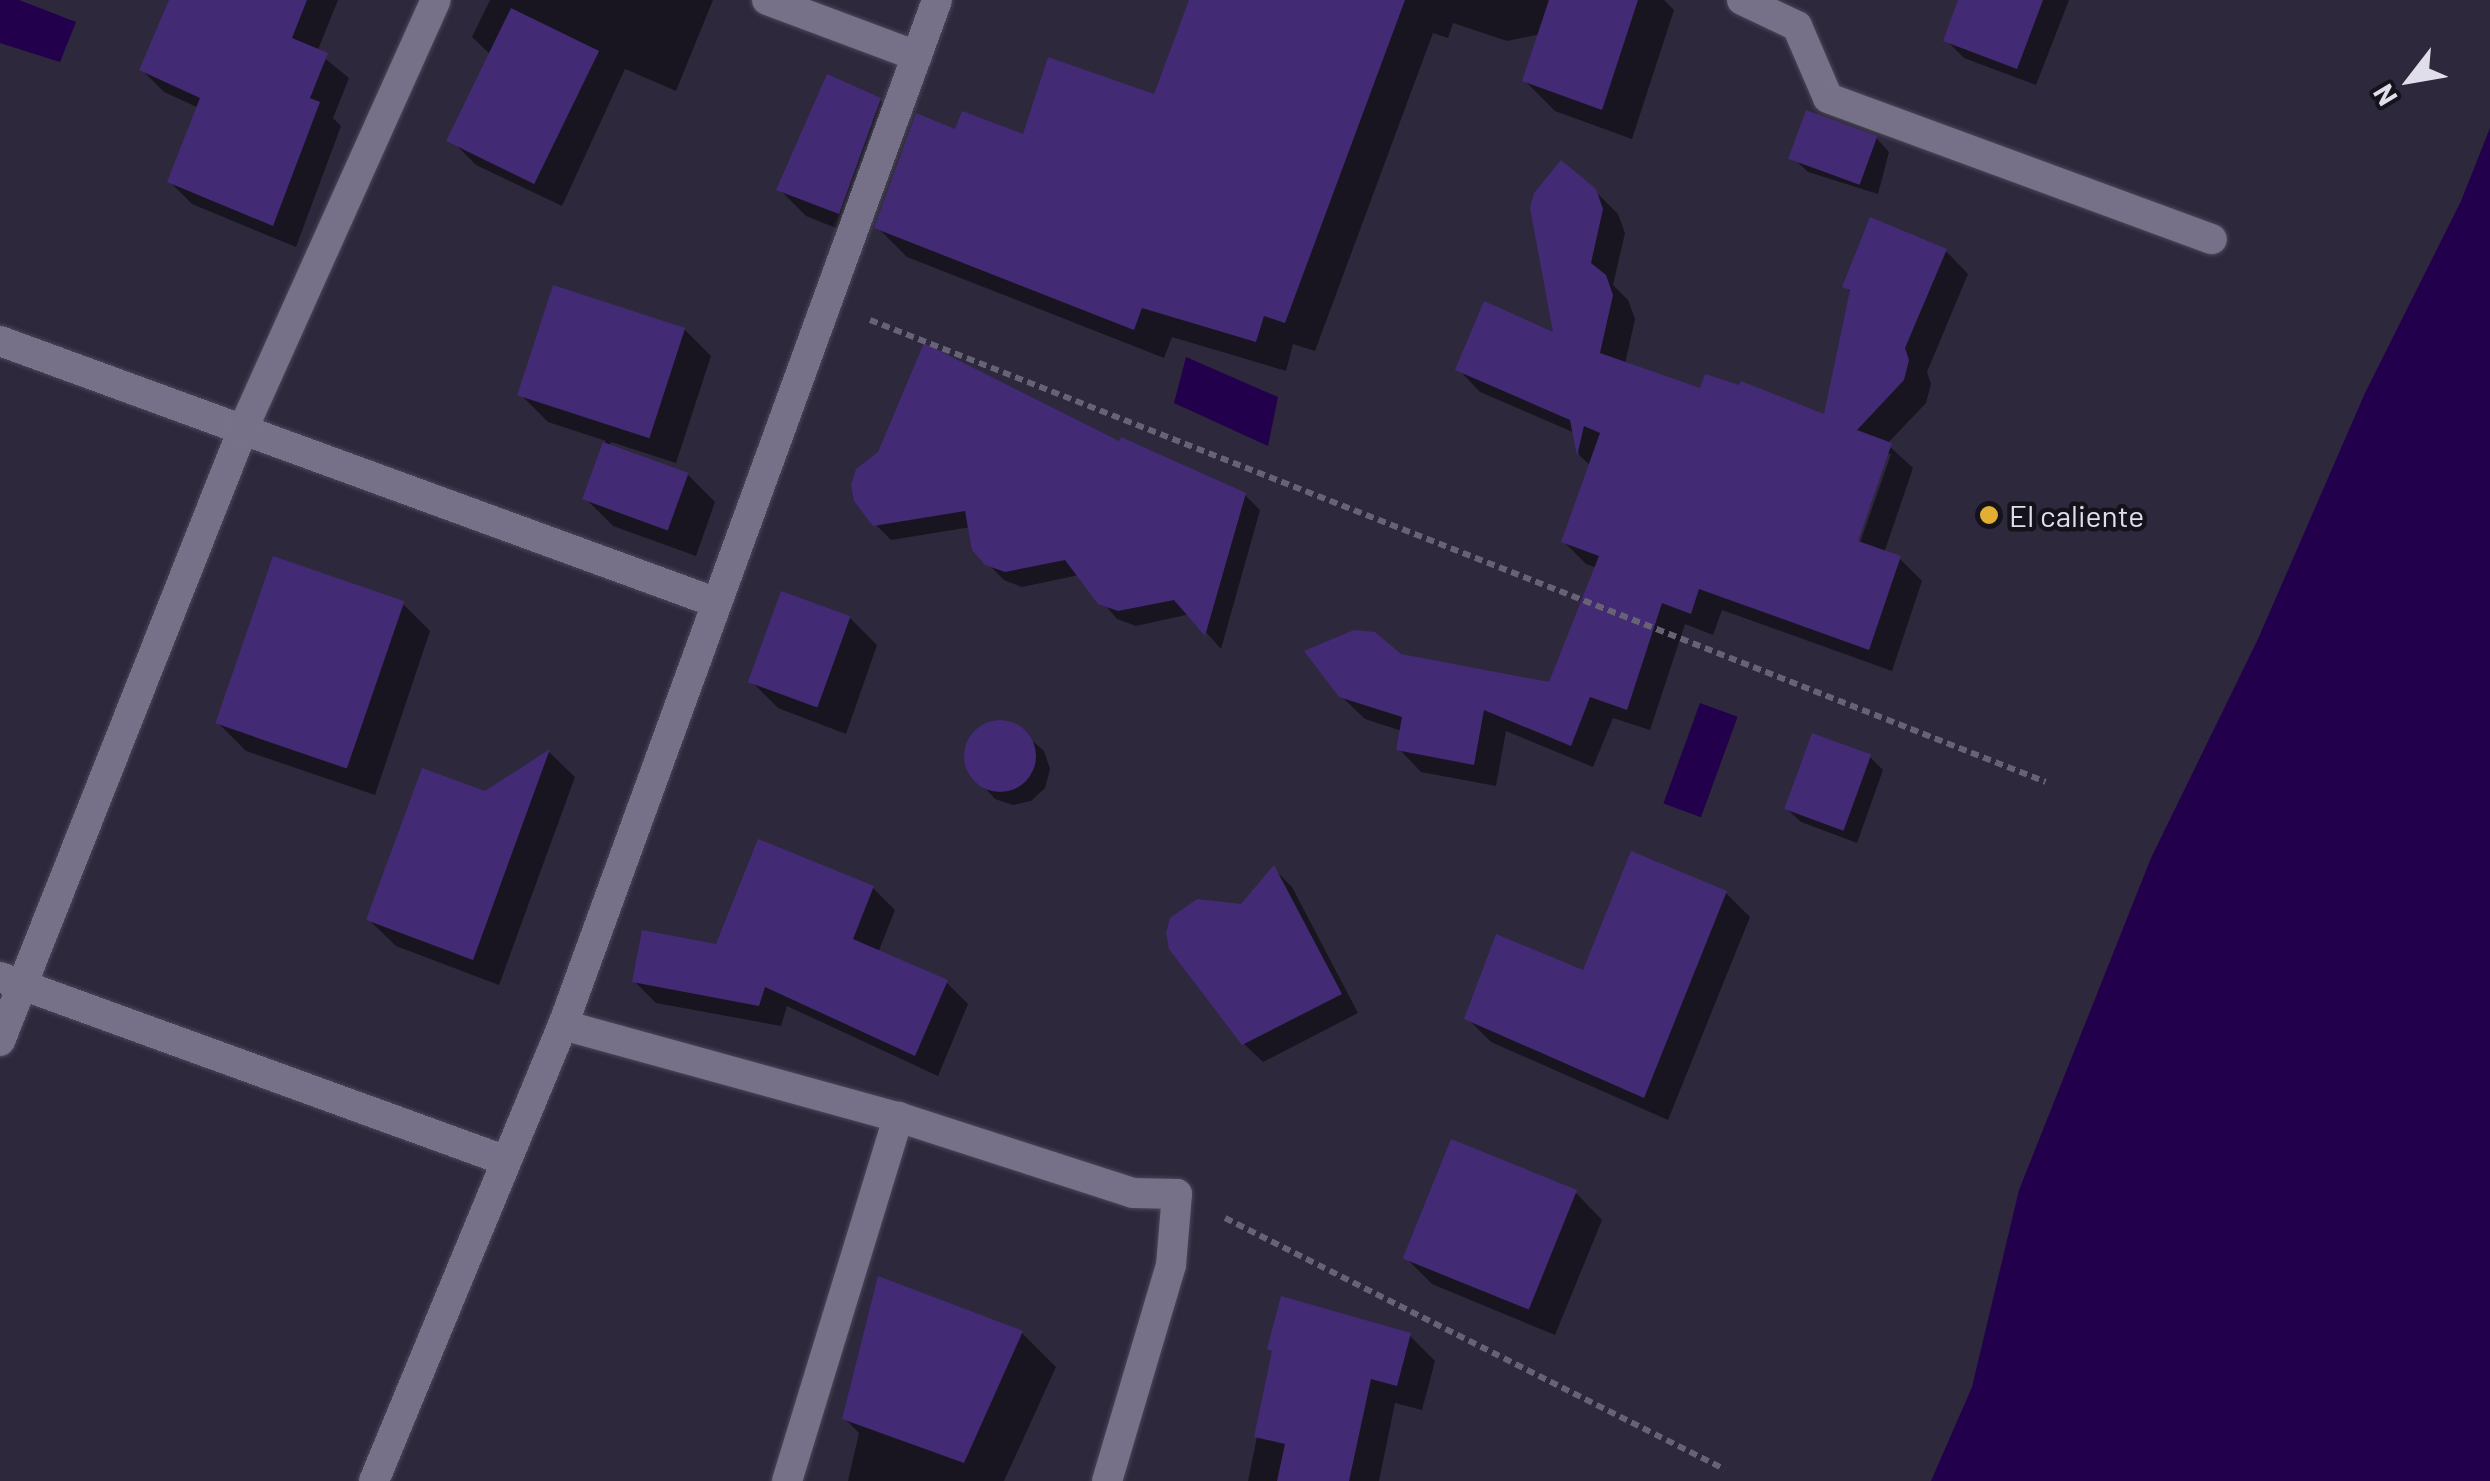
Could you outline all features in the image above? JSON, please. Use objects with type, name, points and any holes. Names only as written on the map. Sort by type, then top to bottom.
[{"type":"street","points":[[0,1041],[11,982],[243,429],[436,0]]},
{"type":"street","points":[[767,0],[917,56]]},
{"type":"street","points":[[374,1481],[563,1024],[937,0]]},
{"type":"street","points":[[1742,0],[1798,26],[1828,98],[1911,125],[2212,240]]},
{"type":"street","points":[[0,341],[461,513],[717,603]]},
{"type":"street","points":[[11,982],[504,1160]]},
{"type":"street","points":[[563,1024],[898,1117],[1134,1193],[1177,1194],[1171,1265],[1106,1481]]},
{"type":"street","points":[[787,1481],[898,1117]]},
{"type":"path","points":[[827,303],[2046,782]]},
{"type":"path","points":[[1177,1194],[1724,1469]]},
{"type":"shaded area","points":[[0,0],[19,0],[76,22],[60,62],[0,43]]},
{"type":"shaded area","points":[[2490,128],[2490,1481],[1931,1481],[1972,1387],[2019,1190],[2151,858],[2258,639],[2365,393],[2461,201]]},
{"type":"shaded area","points":[[1186,357],[1278,397],[1268,446],[1174,403]]},
{"type":"shaded area","points":[[1700,703],[1738,717],[1701,817],[1663,804]]},
{"type":"building","points":[[169,0],[307,0],[292,38],[328,53],[310,98],[320,102],[273,226],[167,182],[200,98],[139,70]]},
{"type":"building","points":[[1189,0],[1405,0],[1285,323],[1264,316],[1256,342],[1142,308],[1134,330],[874,228],[916,113],[955,129],[962,111],[1023,134],[1048,57],[1154,94]]},
{"type":"building","points":[[1549,0],[1638,0],[1602,110],[1522,81]]},
{"type":"building","points":[[1958,0],[2043,0],[2017,69],[1943,41]]},
{"type":"building","points":[[511,8],[599,51],[534,184],[446,141]]},
{"type":"building","points":[[827,74],[881,98],[839,214],[776,190]]},
{"type":"building","points":[[1806,110],[1877,136],[1860,185],[1788,159]]},
{"type":"building","points":[[1561,160],[1596,189],[1603,209],[1591,263],[1606,275],[1613,295],[1600,353],[1700,388],[1705,374],[1739,385],[1741,381],[1824,414],[1850,290],[1842,287],[1870,217],[1947,249],[1905,348],[1909,360],[1904,380],[1857,430],[1892,443],[1858,541],[1901,556],[1869,650],[1699,589],[1691,614],[1662,603],[1627,710],[1590,697],[1571,746],[1484,710],[1474,765],[1396,750],[1402,717],[1339,697],[1304,651],[1354,630],[1375,632],[1401,654],[1549,682],[1599,556],[1561,542],[1600,433],[1584,426],[1577,456],[1570,420],[1455,370],[1484,301],[1553,332],[1530,208],[1534,193]]},
{"type":"building","points":[[553,285],[685,328],[649,438],[517,395]]},
{"type":"building","points":[[924,343],[1119,441],[1121,437],[1246,493],[1205,636],[1174,600],[1118,611],[1098,604],[1065,560],[1005,572],[985,565],[972,550],[965,511],[873,526],[854,501],[851,485],[856,469],[878,452]]},
{"type":"building","points":[[603,442],[689,473],[668,530],[582,499]]},
{"type":"building","points":[[273,556],[404,601],[347,769],[215,723]]},
{"type":"building","points":[[781,591],[851,616],[817,707],[748,682]]},
{"type":"building","points":[[1000,720],[1014,722],[1026,730],[1034,742],[1034,770],[1026,782],[1014,790],[1000,792],[986,790],[974,782],[966,770],[964,756],[966,742],[974,730],[986,722]]},
{"type":"building","points":[[1812,733],[1871,755],[1843,831],[1784,809]]},
{"type":"building","points":[[550,749],[473,960],[366,920],[422,768],[485,791]]},
{"type":"building","points":[[758,839],[874,886],[853,939],[948,980],[915,1056],[765,987],[759,1006],[632,982],[642,930],[716,944]]},
{"type":"building","points":[[1631,851],[1727,891],[1644,1098],[1464,1019],[1496,934],[1583,970]]},
{"type":"building","points":[[1274,865],[1342,994],[1242,1045],[1169,949],[1166,933],[1170,918],[1197,899],[1241,904]]},
{"type":"building","points":[[1451,1139],[1577,1190],[1529,1310],[1403,1259]]},
{"type":"building","points":[[878,1276],[1023,1331],[964,1463],[842,1419]]},
{"type":"building","points":[[1281,1296],[1411,1333],[1397,1386],[1371,1379],[1349,1481],[1277,1481],[1285,1444],[1254,1437],[1272,1351],[1267,1349]]},
{"type":"place","name":"El caliente","points":[[1989,515]]}]
